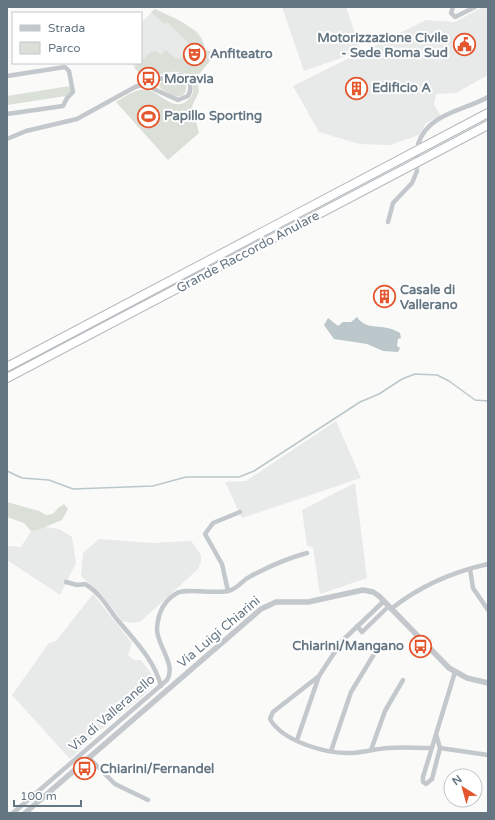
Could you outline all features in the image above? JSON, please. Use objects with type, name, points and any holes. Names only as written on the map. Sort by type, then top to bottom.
[{"type":"highway","points":[[433,142],[488,107]]},
{"type":"highway","name":"Grande Raccordo Anulare","points":[[7,367],[488,114]]},
{"type":"highway","name":"Grande Raccordo Anulare","points":[[7,378],[488,125]]},
{"type":"street","points":[[453,7],[451,13],[453,17],[475,7]]},
{"type":"street","points":[[7,76],[67,68],[69,71],[73,92],[67,98],[63,106],[7,114]]},
{"type":"street","points":[[7,139],[26,131],[77,119],[135,87],[178,75],[186,78],[191,88],[186,98],[178,100],[145,85]]},
{"type":"street","points":[[418,144],[425,130],[432,123],[448,114],[488,97]]},
{"type":"street","points":[[388,222],[393,203],[412,183],[417,171]]},
{"type":"street","points":[[240,512],[213,523],[205,534],[222,564],[228,591],[237,588],[252,575],[290,558],[307,553]]},
{"type":"street","points":[[357,626],[362,632],[390,607],[434,582],[457,572],[488,564]]},
{"type":"street","points":[[470,569],[473,588],[488,610]]},
{"type":"street","points":[[66,582],[77,585],[85,584],[100,596],[148,659],[157,674],[161,686]]},
{"type":"street","name":"Via Luigi Chiarini","points":[[25,813],[268,604],[279,601],[308,602],[365,590],[376,593],[438,657],[455,672],[470,679],[488,683]]},
{"type":"street","name":"Via di Valleranello","points":[[13,813],[161,686],[168,678],[170,671],[158,636],[158,622],[161,608],[180,591],[228,591]]},
{"type":"street","points":[[297,740],[319,676],[337,647],[384,601]]},
{"type":"street","points":[[331,751],[351,692],[376,651]]},
{"type":"street","points":[[436,734],[440,748],[432,779],[426,784],[423,782],[422,778],[455,672]]},
{"type":"street","points":[[319,676],[270,715],[270,720],[276,726],[297,740],[311,746],[331,751],[352,753],[371,750],[431,748]]},
{"type":"street","points":[[371,750],[385,711],[403,680]]},
{"type":"street","points":[[440,748],[488,755]]},
{"type":"street","points":[[89,758],[115,784],[148,800]]},
{"type":"shaded area","points":[[282,7],[346,7],[361,51],[304,71]]},
{"type":"shaded area","name":"Motorizzazione Civile - Sede Roma Sud","points":[[483,7],[488,7],[488,75],[456,93],[436,94],[434,105],[441,116],[426,123],[419,135],[390,145],[359,144],[319,132],[293,86],[426,20],[455,22]]},
{"type":"shaded area","points":[[155,9],[198,32],[203,41],[205,51],[191,68],[146,78],[132,65],[142,64],[142,22]]},
{"type":"shaded area","points":[[357,317],[361,322],[371,326],[388,328],[400,333],[401,338],[398,339],[397,346],[400,348],[398,352],[383,351],[367,344],[334,339],[324,325],[328,318],[338,326],[343,322],[351,322]]},
{"type":"shaded area","points":[[336,421],[361,478],[242,518],[225,482],[246,481]]},
{"type":"shaded area","points":[[355,483],[367,578],[320,594],[313,547],[307,546],[302,510]]},
{"type":"shaded area","points":[[45,527],[59,529],[72,537],[76,563],[60,595],[7,560],[7,546],[21,547],[31,531]]},
{"type":"shaded area","points":[[99,539],[152,543],[191,541],[201,555],[201,561],[198,569],[140,622],[133,623],[122,621],[103,596],[81,576],[83,553]]},
{"type":"shaded area","points":[[93,594],[132,643],[128,655],[134,660],[141,660],[154,677],[153,685],[143,696],[99,731],[70,759],[12,695],[49,643],[56,641]]},
{"type":"green space","points":[[155,9],[186,24],[198,35],[203,42],[205,50],[217,52],[197,77],[199,92],[192,106],[199,133],[168,160],[116,102],[130,93],[139,90],[147,90],[167,101],[178,104],[183,103],[191,97],[193,86],[186,74],[174,72],[146,78],[134,68],[138,64],[142,64],[142,60],[152,51],[156,51],[161,55],[166,50],[175,58],[180,59],[193,47],[167,22],[164,24],[151,12]]},
{"type":"green space","points":[[179,78],[184,81],[186,86],[186,91],[182,96],[175,97],[160,88],[159,85],[162,81]]},
{"type":"green space","points":[[70,86],[71,92],[66,96],[7,105],[7,96]]},
{"type":"green space","points":[[7,502],[39,511],[46,515],[53,514],[64,504],[68,509],[62,520],[38,530],[31,531],[24,523],[7,517]]},
{"type":"waterway","points":[[7,471],[22,478],[49,480],[73,489],[153,486],[186,477],[239,477],[254,471],[360,402],[379,394],[402,379],[415,374],[437,375],[449,381],[475,400],[488,401]]},
{"type":"tunnel","points":[[417,149],[417,171]]},
{"type":"place","name":"Motorizzazione Civile - Sede Roma Sud","points":[[464,45]]},
{"type":"place","name":"Anfiteatro","points":[[195,54]]},
{"type":"place","name":"Moravia","points":[[149,79]]},
{"type":"place","name":"Edificio A","points":[[357,88]]},
{"type":"place","name":"Papillo Sporting","points":[[149,116]]},
{"type":"place","name":"Casale di Vallerano","points":[[384,297]]},
{"type":"place","name":"Chiarini/Mangano","points":[[420,646]]},
{"type":"place","name":"Chiarini/Fernandel","points":[[84,769]]}]
